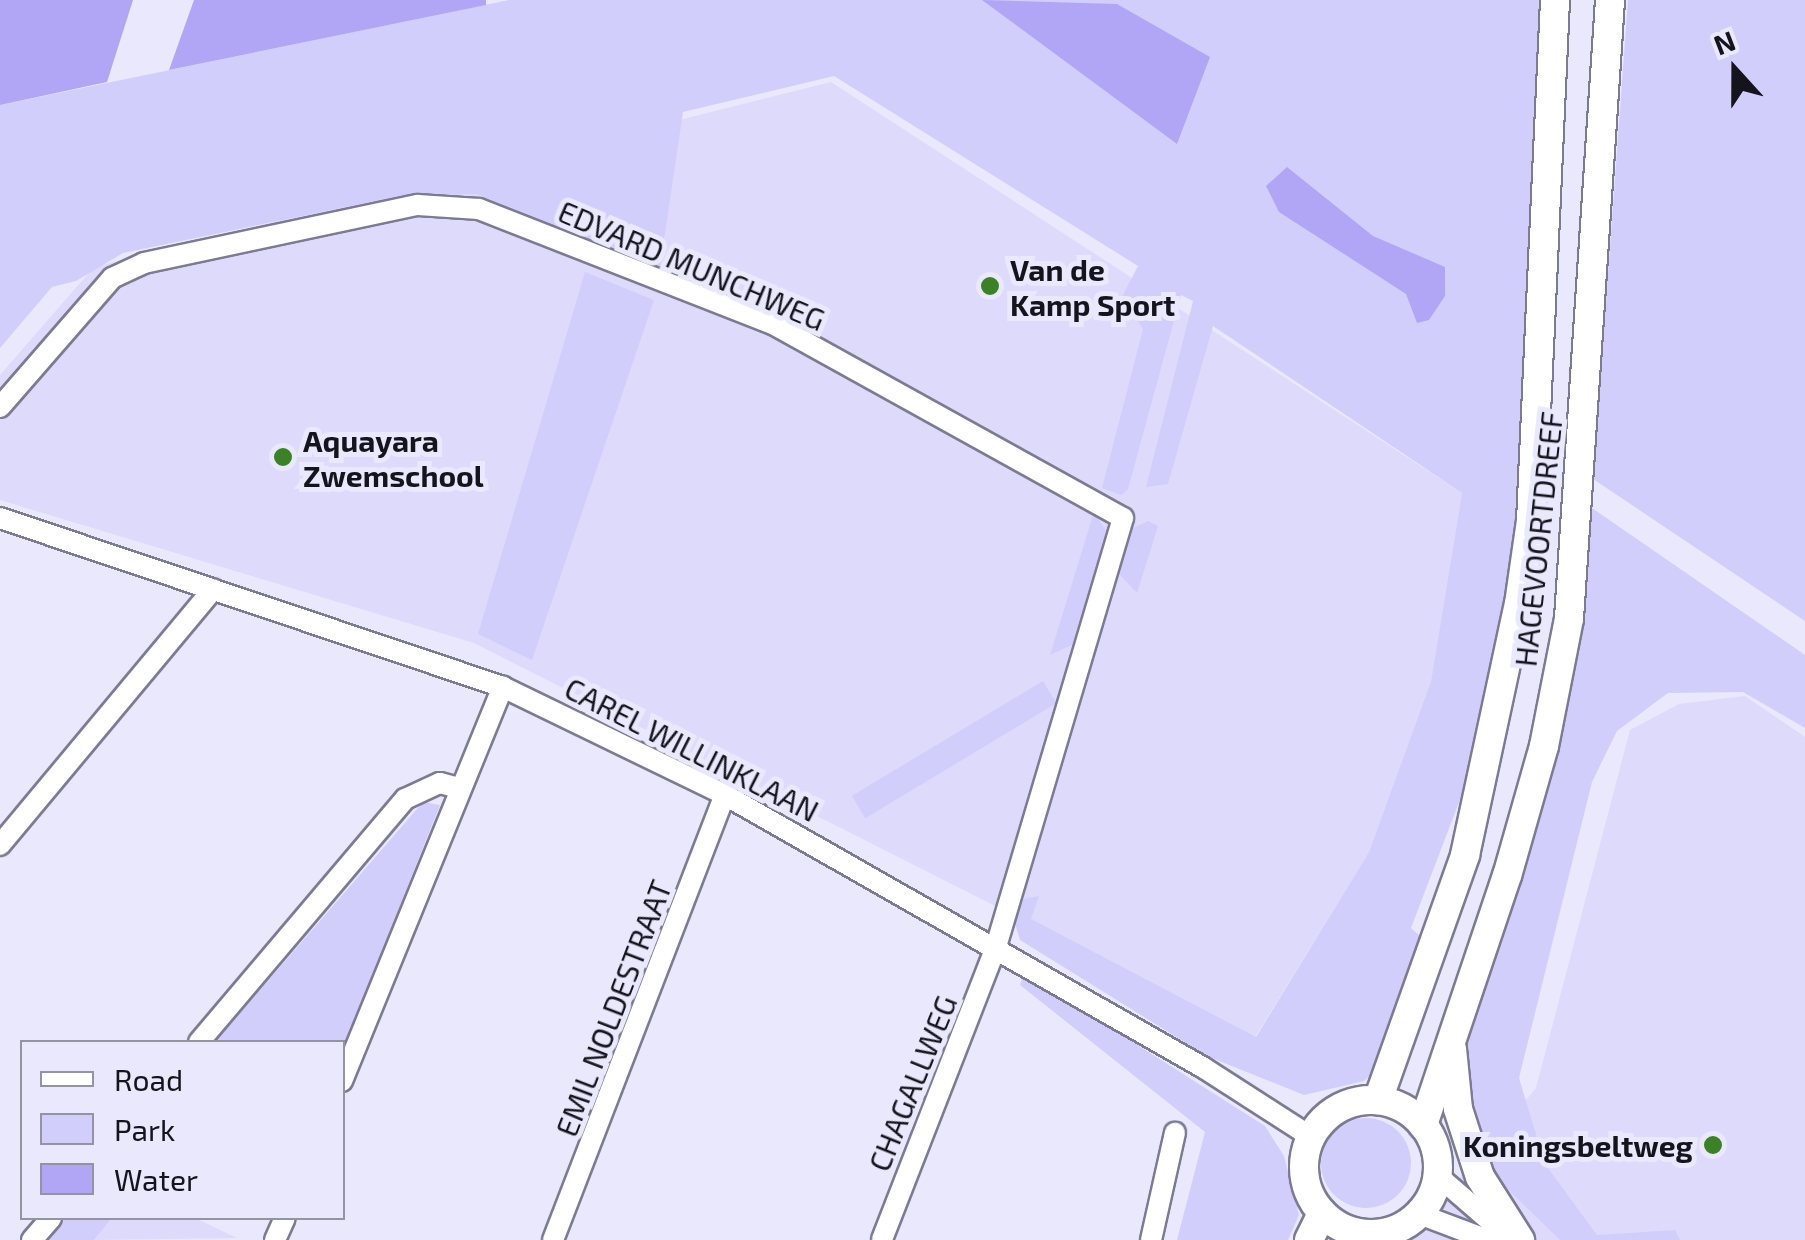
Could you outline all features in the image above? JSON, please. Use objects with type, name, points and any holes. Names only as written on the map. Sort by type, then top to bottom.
[{"type":"main road","name":"HAGEVOORTDREEF","points":[[1378,1100],[1465,854],[1519,604],[1531,521],[1554,0]]},
{"type":"main road","name":"HAGEVOORTDREEF","points":[[1424,1125],[1450,1032],[1528,802],[1569,618],[1610,0]]},
{"type":"main road","points":[[1450,1032],[1458,1109],[1480,1177],[1520,1240]]},
{"type":"main road","points":[[1378,1100],[1424,1125],[1438,1176],[1419,1214],[1388,1232],[1348,1236],[1322,1213],[1304,1177],[1310,1137],[1339,1108],[1378,1100]]},
{"type":"main road","points":[[1309,1240],[1322,1213]]},
{"type":"street","name":"EDVARD MUNCHWEG","points":[[0,407],[112,278],[144,263],[418,205],[479,209],[772,324],[1124,518],[996,947]]},
{"type":"street","name":"CAREL WILLINKLAAN","points":[[0,518],[502,687],[725,795],[996,947],[1310,1137]]},
{"type":"street","points":[[0,845],[213,589]]},
{"type":"street","points":[[345,1073],[502,687]]},
{"type":"street","points":[[201,1040],[405,799],[440,783],[459,788]]},
{"type":"street","name":"EMIL NOLDESTRAAT","points":[[553,1240],[725,795]]},
{"type":"street","name":"CHAGALLWEG","points":[[882,1240],[996,947]]},
{"type":"street","points":[[1151,1240],[1175,1133]]},
{"type":"street","points":[[1438,1176],[1512,1240]]},
{"type":"street","points":[[1419,1214],[1488,1240]]},
{"type":"street","points":[[32,1240],[50,1220]]},
{"type":"shaded area","points":[[831,82],[1462,493],[1431,681],[1369,852],[1255,1037],[474,643],[0,500],[0,375],[94,267]]},
{"type":"shaded area","points":[[1745,696],[1805,737],[1805,1240],[1407,1240],[1536,1088],[1630,730],[1679,704]]},
{"type":"shaded area","points":[[110,1220],[199,1220],[237,1238],[94,1240]]},
{"type":"green space","points":[[509,0],[1540,0],[1526,498],[1487,729],[1411,928],[1420,936],[1420,962],[1374,1072],[1364,1081],[1304,1095],[1207,1056],[1020,940],[1011,911],[1019,900],[1039,896],[1031,919],[1256,1037],[1369,852],[1431,681],[1462,493],[1213,326],[1168,484],[1146,487],[1193,301],[1181,295],[1128,489],[1121,495],[1102,488],[1143,329],[1122,297],[1138,266],[834,76],[683,112],[660,267],[477,194],[403,195],[123,253],[76,281],[52,287],[0,348],[0,105]]},
{"type":"green space","points":[[1628,0],[1805,0],[1805,621],[1593,479]]},
{"type":"green space","points":[[585,272],[654,300],[532,660],[478,634]]},
{"type":"green space","points":[[1592,508],[1805,655],[1805,728],[1743,692],[1668,693],[1617,731],[1592,782],[1519,1078],[1545,1164],[1597,1235],[1675,1230],[1680,1240],[1560,1240],[1490,1172],[1476,1142],[1462,1051],[1560,712]]},
{"type":"green space","points":[[1094,512],[1106,531],[1072,645],[1050,655]]},
{"type":"green space","points":[[1148,521],[1158,526],[1137,593],[1119,574],[1133,528]]},
{"type":"green space","points":[[1043,681],[1056,703],[865,818],[852,796]]},
{"type":"green space","points":[[423,802],[440,805],[345,1044],[345,1040],[217,1040]]},
{"type":"green space","points":[[1024,973],[1265,1126],[1284,1156],[1299,1215],[1288,1240],[1177,1240],[1205,1132],[1020,985]]},
{"type":"green space","points":[[1366,1118],[1383,1121],[1398,1131],[1408,1146],[1408,1180],[1398,1195],[1383,1205],[1366,1208],[1349,1205],[1334,1195],[1324,1180],[1321,1163],[1324,1146],[1334,1131],[1349,1121]]},
{"type":"green space","points":[[62,1220],[110,1220],[94,1240],[45,1240]]},
{"type":"water","points":[[0,0],[133,0],[107,82],[0,105]]},
{"type":"water","points":[[194,0],[486,0],[486,5],[169,70]]},
{"type":"water","points":[[982,0],[1117,4],[1210,57],[1177,144]]},
{"type":"water","points":[[1287,167],[1373,236],[1445,267],[1445,296],[1429,320],[1417,323],[1406,294],[1279,212],[1266,186]]},
{"type":"place","name":"Van de Kamp Sport","points":[[990,286]]},
{"type":"place","name":"Aquayara Zwemschool","points":[[283,457]]},
{"type":"place","name":"Koningsbeltweg","points":[[1713,1145]]}]
